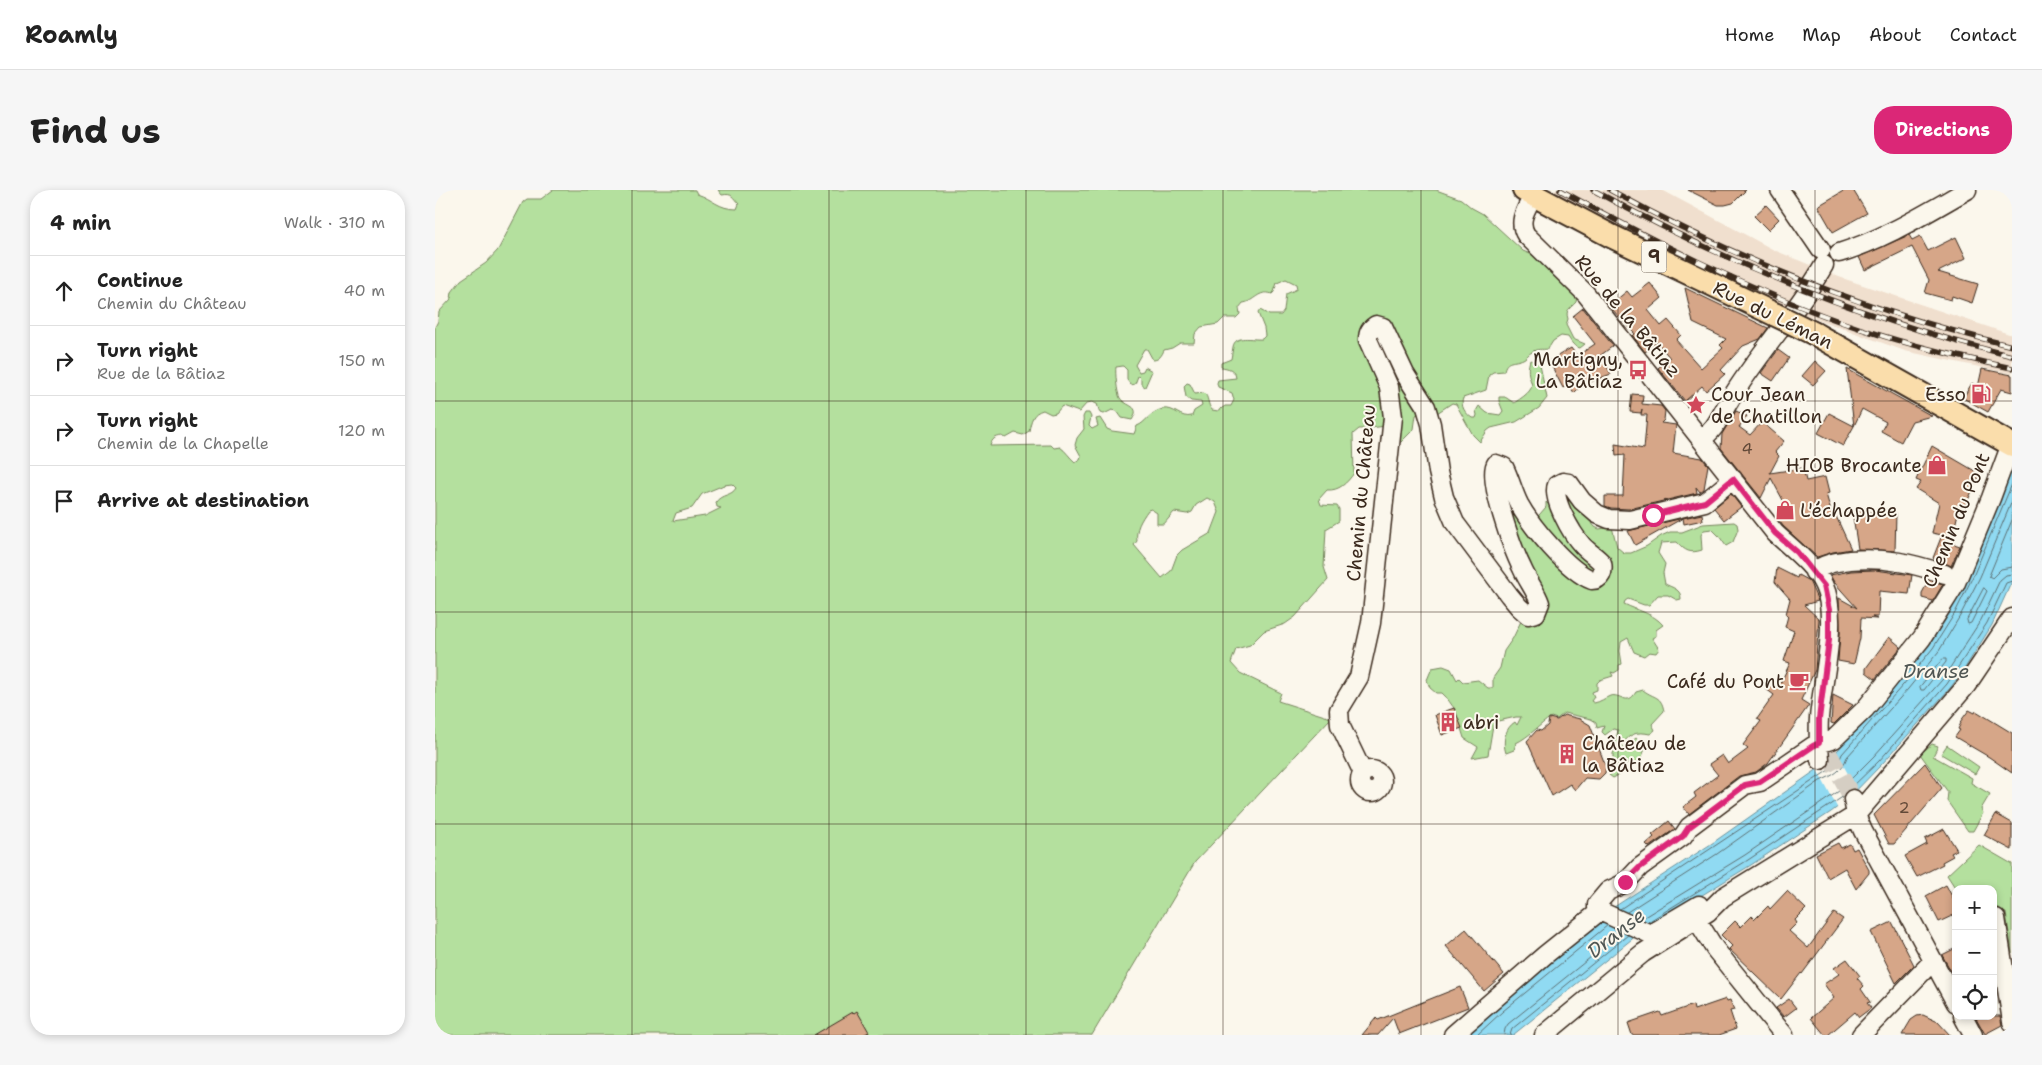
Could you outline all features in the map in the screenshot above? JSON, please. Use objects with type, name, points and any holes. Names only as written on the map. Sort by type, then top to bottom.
[{"type":"main road","name":"Rue du Léman","points":[[1527,192],[1611,236],[1815,334],[2012,444]]},
{"type":"street","points":[[1780,190],[1823,258],[1831,266],[1837,264],[1839,253],[1897,230],[1967,190]]},
{"type":"street","name":"Rue de la Bâtiaz","points":[[1527,192],[1522,219],[1523,230],[1526,235],[1586,294],[1733,479]]},
{"type":"street","points":[[1701,439],[1713,429],[1754,362],[1804,298],[1823,258]]},
{"type":"street","name":"Chemin du Château","points":[[1363,773],[1338,717],[1339,710],[1359,677],[1371,622],[1393,417],[1389,388],[1368,340],[1371,328],[1376,325],[1383,327],[1405,374],[1425,407],[1431,424],[1438,472],[1444,497],[1455,523],[1519,607],[1528,615],[1536,613],[1540,603],[1522,568],[1502,513],[1493,480],[1493,470],[1496,464],[1504,468],[1520,505],[1549,544],[1577,570],[1592,580],[1596,580],[1601,576],[1602,563],[1582,546],[1572,531],[1557,499],[1555,490],[1557,484],[1569,483],[1588,507],[1604,518],[1630,520],[1705,502],[1733,479]]},
{"type":"street","name":"Chemin du Pont","points":[[1600,911],[1597,906],[1608,892],[1625,882],[1645,864],[1683,836],[1689,827],[1745,785],[1760,782],[1813,746],[1822,752],[1865,709],[1922,638],[1955,585],[2012,444]]},
{"type":"street","points":[[1733,479],[1775,533],[1790,545],[1824,586],[1829,610],[1829,640],[1819,719],[1822,752]]},
{"type":"street","points":[[1814,572],[1823,565],[1832,563],[1878,558],[1906,562],[1945,574]]},
{"type":"street","points":[[1544,1035],[1643,953],[1697,920],[1717,902],[1851,807],[1966,686],[2012,618]]},
{"type":"street","points":[[1851,807],[1952,996]]},
{"type":"street","points":[[1453,1035],[1545,955],[1600,911],[1650,934],[1709,899],[1714,899],[1717,902]]},
{"type":"street","points":[[1697,920],[1715,949],[1784,1035]]},
{"type":"street","points":[[1997,924],[2012,1022]]},
{"type":"street","points":[[1861,1035],[1933,961]]},
{"type":"street","points":[[1965,1020],[1973,1035]]},
{"type":"shaded area","points":[[1546,190],[1662,190],[1774,250],[1839,277],[2012,335],[2012,374],[1905,351],[1811,317],[1777,303]]},
{"type":"green space","points":[[553,190],[695,190],[697,194],[720,206],[737,209],[739,204],[730,195],[722,195],[718,190],[1436,190],[1461,199],[1483,214],[1523,251],[1535,256],[1577,296],[1576,302],[1568,311],[1566,325],[1573,339],[1585,344],[1580,348],[1574,345],[1568,337],[1561,336],[1553,341],[1548,349],[1534,351],[1520,360],[1509,363],[1504,371],[1493,372],[1489,375],[1486,390],[1463,398],[1462,404],[1464,409],[1472,418],[1476,418],[1476,411],[1479,406],[1487,413],[1500,415],[1503,411],[1499,397],[1505,397],[1514,403],[1524,396],[1531,387],[1528,368],[1530,360],[1536,361],[1540,365],[1547,398],[1539,408],[1516,422],[1491,428],[1480,442],[1473,435],[1456,404],[1452,403],[1437,413],[1427,410],[1416,415],[1414,429],[1400,443],[1396,441],[1390,426],[1359,429],[1353,434],[1354,473],[1342,486],[1327,490],[1319,499],[1321,505],[1337,506],[1339,509],[1339,521],[1326,529],[1324,567],[1328,580],[1295,617],[1285,624],[1264,631],[1250,645],[1236,649],[1231,663],[1240,673],[1281,693],[1278,701],[1331,718],[1195,862],[1092,1035],[435,1035],[435,327],[439,312],[451,299],[452,292],[461,280],[486,263],[498,250],[523,202],[527,199],[541,199]],"holes":[[[1286,279],[1296,284],[1297,289],[1286,294],[1284,311],[1281,315],[1269,315],[1260,310],[1258,313],[1265,336],[1262,339],[1244,338],[1237,340],[1234,343],[1231,359],[1221,363],[1221,367],[1231,370],[1236,378],[1218,380],[1217,383],[1218,387],[1232,393],[1234,400],[1231,406],[1225,406],[1218,411],[1212,410],[1206,395],[1204,393],[1195,394],[1190,384],[1187,383],[1184,386],[1186,397],[1191,401],[1201,402],[1202,406],[1194,411],[1192,416],[1184,416],[1167,409],[1158,410],[1137,426],[1134,434],[1107,429],[1100,418],[1096,419],[1098,426],[1092,429],[1089,426],[1091,417],[1089,413],[1085,413],[1083,417],[1084,429],[1077,438],[1075,445],[1081,456],[1075,462],[1060,447],[1054,448],[1051,445],[990,446],[997,437],[1002,436],[1006,438],[1015,433],[1023,435],[1029,431],[1031,421],[1036,413],[1043,410],[1051,414],[1056,413],[1062,406],[1079,412],[1087,403],[1092,402],[1097,404],[1100,413],[1104,414],[1112,410],[1117,411],[1122,418],[1132,420],[1135,415],[1134,409],[1120,398],[1118,392],[1116,367],[1123,366],[1127,370],[1127,380],[1131,385],[1135,384],[1138,376],[1141,379],[1141,384],[1145,387],[1152,371],[1145,367],[1143,371],[1139,372],[1135,365],[1144,349],[1147,349],[1153,360],[1155,360],[1160,357],[1164,350],[1180,343],[1194,343],[1195,334],[1201,327],[1218,324],[1224,318],[1236,318],[1240,314],[1239,308],[1243,303],[1260,294],[1272,294],[1277,283]],[[732,484],[736,488],[734,491],[718,499],[716,502],[717,507],[721,508],[705,516],[673,521],[676,513],[692,508],[702,494],[724,485]],[[1207,498],[1215,502],[1219,512],[1211,533],[1182,550],[1177,555],[1171,571],[1162,578],[1134,545],[1137,541],[1139,525],[1148,510],[1151,509],[1157,513],[1157,524],[1164,524],[1174,512],[1187,514],[1192,512],[1196,505]]]},
{"type":"green space","points":[[1570,497],[1595,527],[1599,529],[1612,527],[1617,547],[1624,553],[1631,553],[1647,546],[1670,532],[1682,532],[1703,524],[1734,522],[1737,524],[1738,529],[1733,542],[1726,546],[1712,529],[1704,530],[1701,535],[1702,550],[1694,552],[1688,551],[1677,542],[1661,543],[1658,553],[1665,564],[1663,573],[1665,584],[1678,591],[1681,599],[1677,600],[1668,595],[1658,595],[1649,605],[1628,599],[1625,601],[1624,604],[1650,615],[1663,625],[1656,630],[1656,636],[1652,638],[1659,649],[1656,653],[1649,652],[1644,656],[1634,652],[1628,638],[1621,642],[1622,664],[1619,665],[1619,670],[1614,673],[1611,672],[1613,676],[1600,680],[1597,683],[1597,690],[1592,692],[1594,697],[1591,701],[1594,703],[1610,696],[1630,699],[1636,692],[1643,690],[1661,702],[1664,711],[1652,724],[1655,730],[1650,734],[1633,734],[1625,741],[1622,745],[1624,748],[1636,738],[1644,744],[1645,749],[1638,763],[1627,763],[1624,765],[1621,774],[1613,778],[1609,775],[1613,772],[1613,754],[1618,730],[1613,729],[1605,735],[1602,732],[1604,726],[1597,728],[1596,722],[1591,719],[1564,713],[1557,719],[1551,717],[1516,743],[1514,750],[1506,753],[1504,740],[1507,732],[1515,722],[1517,725],[1521,717],[1498,721],[1493,725],[1488,755],[1472,758],[1478,747],[1464,738],[1455,709],[1442,693],[1436,693],[1430,688],[1427,680],[1432,668],[1443,666],[1451,669],[1457,680],[1459,678],[1463,682],[1478,680],[1488,688],[1493,688],[1493,678],[1500,668],[1504,651],[1522,619],[1542,610],[1503,504],[1508,499],[1515,517],[1533,522],[1546,507],[1546,502],[1582,541],[1581,527],[1568,503],[1567,499]]},
{"type":"green space","points":[[1932,744],[1938,746],[1933,756],[1972,778],[1971,783],[1990,794],[1981,809],[1983,813],[1973,831],[1968,831],[1947,801],[1948,792],[1920,754]]},
{"type":"green space","points":[[1947,745],[1979,767],[1975,774],[1941,754]]},
{"type":"green space","points":[[1979,845],[2012,864],[2012,953],[2006,913],[1997,912],[1997,885],[1953,885],[1947,875]]},
{"type":"water","name":"Dranse","points":[[2012,468],[2012,581],[1992,625],[1951,687],[1847,800],[1751,865],[1637,935],[1513,1035],[1460,1035],[1611,909],[1711,844],[1831,761],[1837,751],[1929,646],[1951,611],[1983,541]]},
{"type":"pier","points":[[1835,750],[1858,792],[1838,809],[1816,768],[1832,759]]},
{"type":"building","points":[[1688,190],[1746,190],[1733,203],[1718,205]]},
{"type":"building","points":[[1845,190],[1853,190],[1867,213],[1833,232],[1818,206]]},
{"type":"building","points":[[1766,205],[1779,219],[1768,230],[1754,216]]},
{"type":"building","points":[[1909,235],[1912,240],[1920,236],[1928,251],[1956,237],[1966,258],[1938,272],[1978,284],[1972,303],[1952,296],[1951,300],[1925,293],[1929,280],[1912,247],[1865,270],[1859,257]]},
{"type":"building","points":[[1650,283],[1662,298],[1648,310],[1661,326],[1668,320],[1681,335],[1676,340],[1701,368],[1723,348],[1720,345],[1726,339],[1693,323],[1685,288],[1768,328],[1760,339],[1743,346],[1721,370],[1725,374],[1706,391],[1702,386],[1685,401],[1658,368],[1670,358],[1657,342],[1645,352],[1633,336],[1635,334],[1609,306],[1627,291],[1632,297]]},
{"type":"building","points":[[1583,308],[1613,346],[1601,355],[1611,374],[1582,385],[1574,393],[1569,384],[1563,388],[1549,361],[1571,348],[1577,356],[1595,344],[1573,316]]},
{"type":"building","points":[[1778,350],[1789,358],[1773,381],[1761,373]]},
{"type":"building","points":[[1815,361],[1826,371],[1813,385],[1802,376]]},
{"type":"building","points":[[1847,369],[1932,416],[1912,421],[1901,442],[1881,431],[1886,422],[1862,409],[1854,426]]},
{"type":"building","points":[[1982,369],[2012,375],[2012,392],[2001,389],[1988,412],[1963,398],[1972,383],[1978,387]]},
{"type":"building","points":[[1632,394],[1643,395],[1642,404],[1661,406],[1665,411],[1664,420],[1661,423],[1676,425],[1673,453],[1702,458],[1708,465],[1704,489],[1700,492],[1696,487],[1697,493],[1629,509],[1605,506],[1605,496],[1623,496],[1625,455],[1616,456],[1615,444],[1644,449],[1647,415],[1641,415],[1642,409],[1641,413],[1630,412]]},
{"type":"building","points":[[1736,411],[1747,416],[1739,427],[1750,435],[1762,422],[1784,441],[1775,452],[1779,456],[1770,473],[1803,468],[1806,481],[1825,477],[1829,493],[1826,494],[1832,515],[1835,514],[1851,549],[1817,557],[1783,526],[1778,519],[1790,513],[1771,478],[1761,498],[1721,448],[1722,434]]},
{"type":"building","points":[[1829,413],[1854,426],[1843,446],[1818,433]]},
{"type":"building","points":[[1932,446],[1980,474],[1963,511],[1959,509],[1951,543],[1960,546],[1951,566],[1933,558],[1942,535],[1932,533],[1939,503],[1916,489],[1921,482],[1916,480]]},
{"type":"building","points":[[1731,494],[1741,507],[1724,520],[1714,508]]},
{"type":"building","points":[[1852,511],[1896,513],[1895,551],[1858,549]]},
{"type":"building","points":[[1702,514],[1703,520],[1684,524],[1683,518]]},
{"type":"building","points":[[1683,518],[1635,545],[1628,531],[1632,530]]},
{"type":"building","points":[[1777,568],[1797,578],[1798,575],[1809,581],[1818,601],[1804,605],[1819,619],[1815,670],[1801,700],[1809,705],[1768,763],[1756,772],[1739,776],[1689,814],[1683,807],[1696,797],[1694,793],[1718,775],[1709,764],[1722,755],[1728,764],[1748,749],[1743,745],[1761,721],[1757,719],[1774,695],[1766,689],[1781,682],[1790,663],[1784,661],[1794,631],[1785,627],[1790,599],[1775,582]]},
{"type":"building","points":[[1875,570],[1912,575],[1909,594],[1879,591],[1878,617],[1872,617],[1877,619],[1861,618],[1860,638],[1854,664],[1838,661],[1840,633],[1839,598],[1857,608],[1830,575],[1851,571]]},
{"type":"building","points":[[1929,580],[1943,584],[1933,601],[1922,598],[1922,593]]},
{"type":"building","points":[[1889,637],[1901,647],[1875,679],[1866,672],[1866,668]]},
{"type":"building","points":[[1833,695],[1853,705],[1834,724],[1831,723]]},
{"type":"building","name":"abri","points":[[1454,708],[1462,728],[1442,735],[1435,715]]},
{"type":"building","points":[[1969,710],[1975,713],[1976,711],[2012,733],[2012,773],[1955,737],[1960,730],[1958,729],[1960,722]]},
{"type":"building","name":"Château de la Bâtiaz","points":[[1564,715],[1580,719],[1590,725],[1606,767],[1605,773],[1599,779],[1585,778],[1575,790],[1570,784],[1552,796],[1527,741],[1537,730],[1541,731],[1548,725],[1549,718],[1557,720]]},
{"type":"building","points":[[1925,763],[1942,788],[1894,844],[1889,844],[1874,815]]},
{"type":"building","points":[[1996,814],[2012,823],[2012,850],[1984,835]]},
{"type":"building","points":[[1669,821],[1675,829],[1649,847],[1646,844],[1654,837],[1652,835]]},
{"type":"building","points":[[1944,829],[1957,850],[1951,853],[1953,856],[1942,862],[1943,864],[1917,877],[1905,856],[1927,844],[1925,839]]},
{"type":"building","points":[[1838,843],[1841,848],[1850,844],[1853,850],[1857,848],[1869,870],[1869,873],[1856,889],[1845,868],[1828,878],[1816,854]]},
{"type":"building","points":[[1946,885],[1952,896],[1952,916],[1939,922],[1926,896]]},
{"type":"building","points":[[1787,891],[1806,909],[1795,920],[1797,923],[1789,931],[1808,948],[1834,913],[1843,919],[1781,999],[1729,949],[1732,946],[1721,935],[1735,921],[1741,927],[1752,916],[1755,919],[1768,906],[1770,909]]},
{"type":"building","points":[[1892,922],[1914,965],[1896,983],[1871,932]]},
{"type":"building","points":[[1466,929],[1504,974],[1484,991],[1446,946]]},
{"type":"building","points":[[1952,950],[1952,973],[1942,955]]},
{"type":"building","points":[[1847,959],[1860,976],[1857,978],[1864,986],[1861,989],[1870,1002],[1867,1003],[1871,1008],[1859,1017],[1855,1012],[1828,1035],[1825,1035],[1811,1018],[1834,998],[1824,984],[1839,974],[1834,968]]},
{"type":"building","points":[[1460,987],[1468,1007],[1399,1034],[1393,1018],[1378,1035],[1362,1035],[1376,1018],[1378,1020]]},
{"type":"building","points":[[1726,999],[1727,1001],[1730,1000],[1734,1010],[1730,1011],[1736,1029],[1719,1035],[1632,1035],[1628,1023],[1660,1012],[1662,1016],[1693,1005],[1694,1010]]},
{"type":"building","points":[[1789,999],[1796,1008],[1784,1017],[1776,1008]]},
{"type":"building","points":[[857,1011],[869,1032],[863,1035],[814,1035],[853,1012]]},
{"type":"building","points":[[1923,1015],[1938,1022],[1950,1035],[1902,1035],[1911,1020]]},
{"type":"building","points":[[1997,1016],[2000,1016],[2002,1025],[1985,1034],[1977,1020],[1997,1020]]},
{"type":"tunnel","points":[[1828,753],[1853,799]]},
{"type":"railway","points":[[1560,190],[1699,262],[1807,309],[1906,343],[2012,368]]},
{"type":"railway","points":[[1593,190],[1694,242],[1797,287],[1903,325],[1957,342],[2012,356]]},
{"type":"railway","points":[[1610,190],[1707,240],[1806,282],[1907,317],[2012,346]]},
{"type":"place","name":"Martigny, La Bâtiaz","points":[[1638,370]]},
{"type":"place","name":"Esso","points":[[1981,394]]},
{"type":"place","name":"Cour Jean de Chatillon","points":[[1696,405]]},
{"type":"place","name":"HIOB Brocante","points":[[1937,465]]},
{"type":"place","name":"L'échappée","points":[[1785,510]]},
{"type":"place","name":"Café du Pont","points":[[1799,681]]},
{"type":"place","name":"abri","points":[[1448,722]]},
{"type":"place","name":"Château de la Bâtiaz","points":[[1567,754]]},
{"type":"route","points":[[1625,882],[1640,867],[1658,856],[1683,836],[1689,827],[1745,785],[1760,782],[1819,743],[1819,719],[1829,640],[1829,603],[1824,586],[1797,552],[1775,533],[1733,479],[1705,502],[1653,515]]}]
